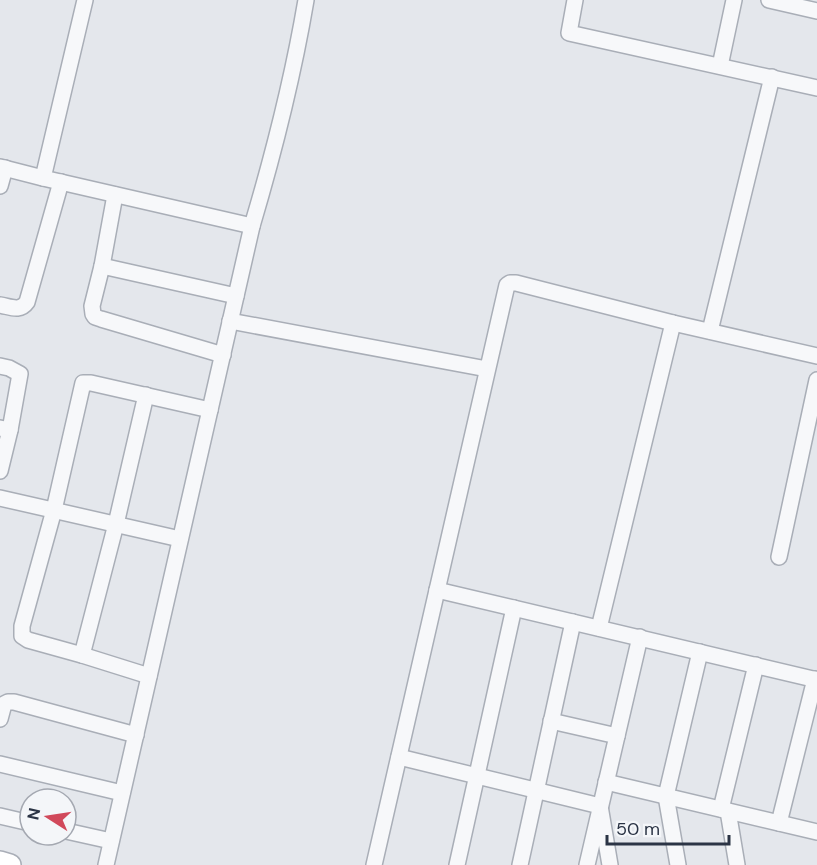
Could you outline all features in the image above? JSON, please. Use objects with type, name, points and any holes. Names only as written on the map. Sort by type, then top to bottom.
[{"type":"street","points":[[43,178],[85,0]]},
{"type":"street","points":[[106,865],[252,226],[297,55],[306,0]]},
{"type":"street","points":[[575,0],[569,33],[817,88]]},
{"type":"street","points":[[720,66],[734,0]]},
{"type":"street","points":[[769,0],[817,11]]},
{"type":"street","points":[[710,331],[772,77]]},
{"type":"street","points":[[0,186],[2,168],[252,226]]},
{"type":"street","points":[[0,305],[19,309],[27,302],[61,182]]},
{"type":"street","points":[[115,195],[92,306],[95,317],[223,355]]},
{"type":"street","points":[[102,266],[236,296]]},
{"type":"street","points":[[374,865],[507,285],[510,283],[817,356]]},
{"type":"street","points":[[230,321],[487,369]]},
{"type":"street","points":[[599,628],[673,323]]},
{"type":"street","points":[[0,366],[20,374],[5,429],[0,471]]},
{"type":"street","points":[[779,557],[817,380]]},
{"type":"street","points":[[149,676],[28,640],[22,636],[22,626],[54,510],[83,383],[210,410]]},
{"type":"street","points":[[82,655],[146,395]]},
{"type":"street","points":[[0,498],[180,539]]},
{"type":"street","points":[[437,590],[816,679],[779,823]]},
{"type":"street","points":[[457,865],[514,608]]},
{"type":"street","points":[[520,865],[573,622]]},
{"type":"street","points":[[587,865],[640,638]]},
{"type":"street","points":[[678,865],[666,796],[700,652]]},
{"type":"street","points":[[737,865],[724,810],[756,665]]},
{"type":"street","points":[[0,719],[4,704],[14,702],[136,735]]},
{"type":"street","points":[[551,721],[617,736]]},
{"type":"street","points":[[399,757],[600,806]]},
{"type":"street","points":[[0,764],[122,792]]},
{"type":"street","points":[[606,782],[817,832]]},
{"type":"street","points":[[600,806],[610,865]]},
{"type":"street","points":[[0,816],[18,820]]},
{"type":"street","points":[[78,834],[111,842]]},
{"type":"street","points":[[0,862],[10,865]]}]
